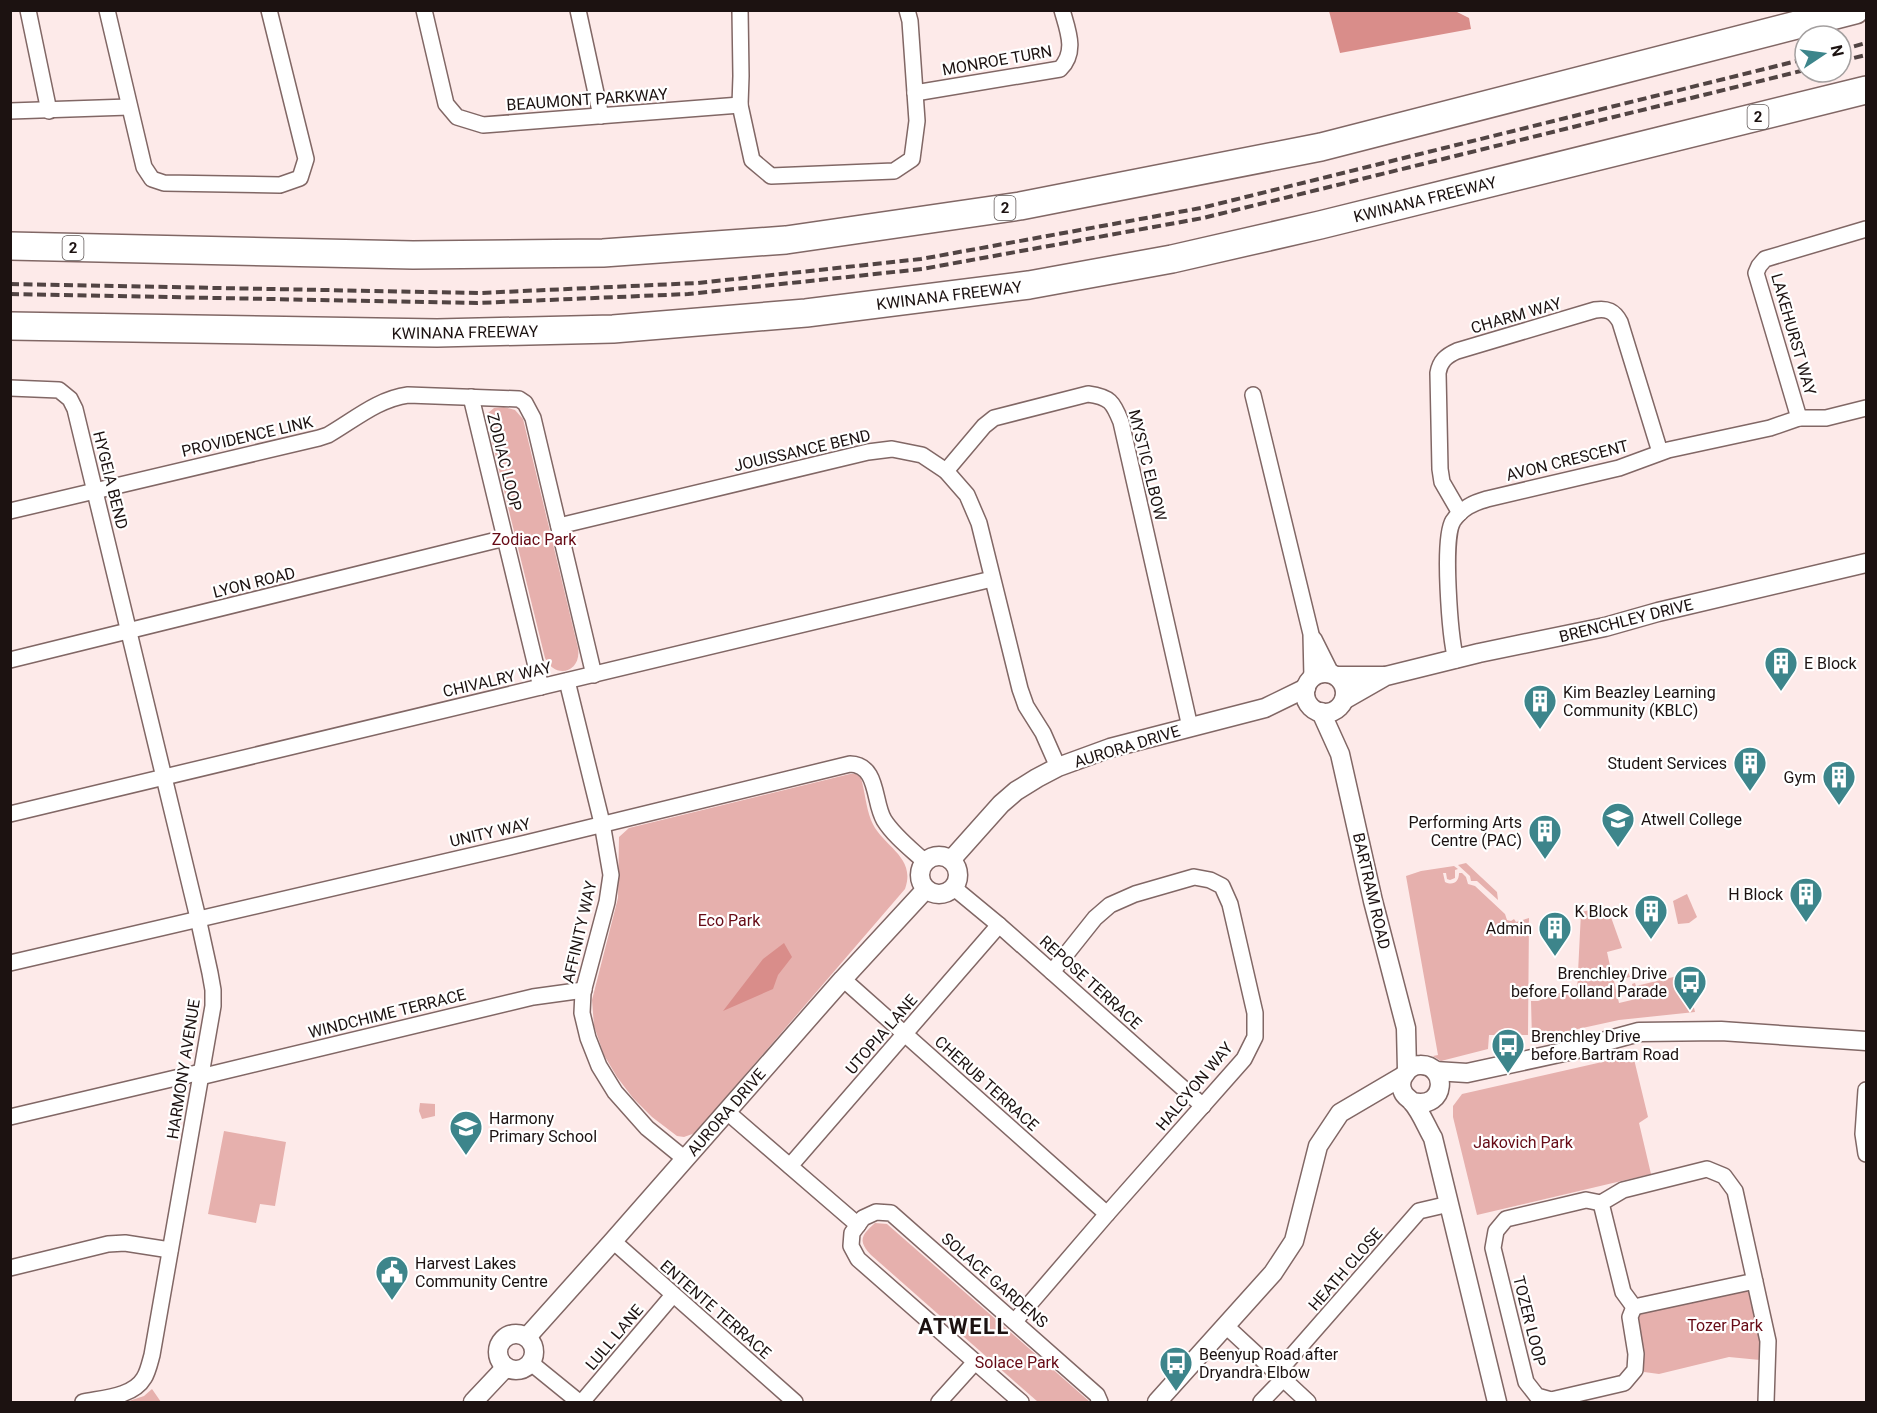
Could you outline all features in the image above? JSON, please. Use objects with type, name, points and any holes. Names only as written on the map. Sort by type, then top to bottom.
[{"type":"highway","name":"2","points":[[10,246],[413,255],[603,253],[786,240],[1020,206],[1321,147],[1855,10]]},
{"type":"highway","name":"KWINANA FREEWAY","points":[[10,326],[436,333],[613,329],[806,313],[1017,287],[1172,259],[1320,225],[1866,90]]},
{"type":"highway","name":"2","points":[[10,236],[43,239],[74,248]]},
{"type":"street","points":[[27,10],[49,111]]},
{"type":"street","points":[[107,10],[144,166],[152,179],[164,183],[280,185],[300,178],[306,159],[269,10]]},
{"type":"street","name":"BEAUMONT PARKWAY","points":[[424,10],[446,104],[457,117],[483,124],[740,105]]},
{"type":"street","points":[[578,10],[601,116]]},
{"type":"street","points":[[740,10],[740,105],[752,160],[771,176],[894,171],[912,159],[917,121],[907,10]]},
{"type":"street","name":"MONROE TURN","points":[[915,93],[1060,69],[1067,62],[1070,48],[1062,10]]},
{"type":"street","points":[[10,111],[129,107]]},
{"type":"street","name":"LAKEHURST WAY","points":[[1799,418],[1756,273],[1757,269],[1765,259],[1866,229]]},
{"type":"street","name":"CHARM WAY","points":[[1460,513],[1442,482],[1439,457],[1438,373],[1444,359],[1457,351],[1595,310],[1609,310],[1620,322],[1660,452]]},
{"type":"street","name":"HYGEIA BEND","points":[[10,388],[59,390],[70,399],[75,409],[130,631]]},
{"type":"street","name":"MYSTIC ELBOW","points":[[946,471],[984,426],[994,418],[1088,394],[1103,396],[1115,405],[1121,422],[1190,727]]},
{"type":"street","name":"PROVIDENCE LINK","points":[[10,511],[319,438],[393,397],[408,395],[471,397]]},
{"type":"street","points":[[1253,395],[1311,634],[1334,675],[1345,687],[1342,703],[1335,710],[1316,709],[1305,695],[1309,683],[1311,634]]},
{"type":"street","name":"ZODIAC LOOP","points":[[541,687],[471,397],[519,399],[528,408],[533,418],[594,675]]},
{"type":"street","name":"AVON CRESCENT","points":[[1460,513],[1468,505],[1476,502],[1619,468],[1660,452],[1770,428],[1799,418],[1826,418],[1866,408]]},
{"type":"street","name":"JOUISSANCE BEND","points":[[559,526],[868,452],[892,449],[922,455],[946,471],[967,495],[979,523],[1020,690],[1058,767]]},
{"type":"street","points":[[1456,660],[1451,633],[1448,550],[1450,530],[1460,513]]},
{"type":"street","name":"LYON ROAD","points":[[10,660],[506,538]]},
{"type":"street","name":"BRENCHLEY DRIVE","points":[[1334,675],[1386,676],[1605,627],[1658,612],[1866,563]]},
{"type":"street","name":"CHIVALRY WAY","points":[[10,813],[992,579]]},
{"type":"street","name":"HARMONY AVENUE","points":[[83,1402],[128,1392],[145,1377],[152,1355],[213,1006],[213,990],[198,918],[130,631]]},
{"type":"street","points":[[1309,683],[1318,674],[1334,675]]},
{"type":"street","name":"BRENCHLEY DRIVE","points":[[1342,703],[1386,676]]},
{"type":"street","name":"AFFINITY WAY","points":[[567,681],[602,824],[611,875],[607,902],[584,990],[582,1013],[588,1038],[599,1066],[611,1086],[647,1128],[685,1159]]},
{"type":"street","name":"AURORA DRIVE","points":[[1265,708],[1309,683]]},
{"type":"street","name":"BARTRAM ROAD","points":[[1342,703],[1340,754],[1373,901],[1406,1028],[1405,1073]]},
{"type":"street","name":"AURORA DRIVE","points":[[951,860],[1001,804],[1016,791],[1058,767],[1110,748],[1265,708],[1316,709]]},
{"type":"street","name":"BARTRAM ROAD","points":[[1316,709],[1340,754]]},
{"type":"street","name":"UNITY WAY","points":[[10,963],[855,764],[869,773],[885,822],[925,862]]},
{"type":"street","points":[[941,855],[951,860],[958,870],[953,887],[943,893],[926,889],[920,878],[925,862],[929,858],[941,855]]},
{"type":"street","name":"HALCYON WAY","points":[[1015,1321],[1244,1059],[1255,1037],[1255,1013],[1230,904],[1222,886],[1210,880],[1194,877],[1135,894],[1110,905],[1095,918],[1052,972]]},
{"type":"street","name":"REPOSE TERRACE","points":[[953,887],[1203,1106]]},
{"type":"street","name":"AURORA DRIVE","points":[[527,1337],[926,889]]},
{"type":"street","name":"UTOPIA LANE","points":[[790,1166],[999,925]]},
{"type":"street","name":"CHERUB TERRACE","points":[[843,980],[1107,1214]]},
{"type":"street","name":"WINDCHIME TERRACE","points":[[10,1117],[533,997],[584,990]]},
{"type":"street","name":"BARTRAM ROAD","points":[[1406,1028],[1432,1069]]},
{"type":"street","points":[[1157,1402],[1273,1273],[1294,1241],[1318,1146],[1340,1113],[1372,1096],[1413,1066],[1421,1065],[1432,1069],[1467,1073],[1573,1050],[1639,1032],[1722,1032],[1866,1041]]},
{"type":"street","points":[[1432,1069],[1439,1077],[1440,1085],[1436,1095],[1433,1138]]},
{"type":"street","points":[[1405,1073],[1401,1084],[1402,1092],[1410,1100],[1433,1138],[1497,1402]]},
{"type":"street","points":[[1372,1096],[1410,1100],[1420,1104],[1428,1102],[1467,1073]]},
{"type":"street","points":[[1866,1090],[1863,1134],[1866,1154]]},
{"type":"street","points":[[726,1111],[858,1225],[852,1233],[851,1246],[858,1259],[1021,1402]]},
{"type":"street","points":[[1755,1281],[1634,1307],[1623,1292],[1601,1203],[1623,1190],[1707,1169],[1724,1176],[1735,1191],[1755,1281],[1768,1341],[1766,1402]]},
{"type":"street","name":"TOZER LOOP","points":[[1601,1203],[1586,1200],[1506,1219],[1496,1231],[1493,1248],[1526,1382],[1537,1395],[1551,1400],[1624,1383],[1635,1370],[1636,1354],[1630,1317],[1634,1307]]},
{"type":"street","name":"HEATH CLOSE","points":[[1262,1402],[1280,1376],[1419,1211],[1449,1204]]},
{"type":"street","name":"SOLACE GARDENS","points":[[858,1225],[863,1218],[876,1212],[891,1213],[1015,1321],[1096,1395],[1100,1402]]},
{"type":"street","name":"ENTENTE TERRACE","points":[[613,1241],[795,1402]]},
{"type":"street","points":[[10,1268],[124,1243],[170,1250]]},
{"type":"street","name":"LULL LANE","points":[[580,1402],[673,1295]]},
{"type":"street","points":[[1226,1326],[1308,1402]]},
{"type":"street","points":[[517,1334],[527,1337],[531,1341],[534,1352],[531,1363],[522,1370],[511,1370],[502,1364],[498,1354],[502,1340],[507,1336],[517,1334]]},
{"type":"street","points":[[939,1402],[975,1362]]},
{"type":"street","points":[[531,1363],[580,1402]]},
{"type":"street","points":[[473,1402],[506,1367]]},
{"type":"green space","name":"Zodiac Park","points":[[504,407],[515,410],[523,419],[578,648],[576,663],[567,670],[555,669],[545,658],[489,429],[488,413],[494,408]]},
{"type":"green space","name":"Eco Park","points":[[856,774],[861,778],[871,820],[906,868],[905,889],[695,1133],[684,1137],[677,1136],[652,1117],[617,1077],[604,1055],[594,1026],[592,1000],[618,898],[619,837],[629,828]]},
{"type":"green space","points":[[1466,863],[1497,892],[1498,900],[1477,881],[1471,881],[1470,876],[1458,865]]},
{"type":"green space","points":[[1454,866],[1458,869],[1455,870],[1455,878],[1447,879],[1446,873],[1443,873],[1445,882],[1451,884],[1455,882],[1459,873],[1462,873],[1468,884],[1475,886],[1505,914],[1507,920],[1514,919],[1516,922],[1529,918],[1528,1035],[1489,1035],[1488,1049],[1441,1061],[1433,1056],[1438,1055],[1406,876],[1421,871]]},
{"type":"green space","points":[[1687,894],[1697,917],[1689,923],[1678,924],[1673,901]]},
{"type":"green space","points":[[1607,906],[1622,948],[1607,952],[1612,975],[1628,972],[1630,977],[1614,981],[1619,1003],[1636,999],[1632,984],[1635,983],[1636,986],[1686,974],[1695,1012],[1619,1020],[1532,1039],[1531,1001],[1538,1001],[1559,993],[1577,993],[1581,912]]},
{"type":"green space","name":"Jakovich Park","points":[[1633,1055],[1648,1117],[1639,1123],[1651,1174],[1477,1215],[1453,1117],[1453,1106],[1462,1094]]},
{"type":"green space","points":[[420,1103],[435,1104],[435,1116],[422,1119],[419,1111]]},
{"type":"green space","points":[[224,1131],[286,1142],[275,1206],[260,1204],[256,1223],[208,1214]]},
{"type":"green space","name":"Solace Park","points":[[875,1223],[887,1224],[1090,1402],[1038,1402],[871,1255],[864,1245],[863,1238]]},
{"type":"green space","name":"Tozer Park","points":[[1744,1289],[1753,1294],[1762,1331],[1760,1360],[1729,1357],[1659,1374],[1644,1372],[1637,1320],[1641,1313]]},
{"type":"green space","points":[[152,1389],[161,1402],[126,1402],[144,1396]]},
{"type":"shaded area","points":[[1329,11],[1455,11],[1469,18],[1471,29],[1340,53]]},
{"type":"shaded area","points":[[784,943],[792,957],[778,975],[773,989],[723,1011],[763,959]]},
{"type":"railway","points":[[1853,47],[1866,43]]},
{"type":"railway","points":[[1853,58],[1866,55]]},
{"type":"railway","points":[[10,284],[480,293],[698,283],[921,259],[1201,208],[1793,62]]},
{"type":"railway","points":[[10,294],[477,303],[688,294],[922,269],[1203,218],[1793,73]]},
{"type":"place","name":"E Block","points":[[1781,692]]},
{"type":"place","name":"Kim Beazley Learning Community (KBLC)","points":[[1540,730]]},
{"type":"place","name":"Student Services","points":[[1750,792]]},
{"type":"place","name":"Gym","points":[[1839,806]]},
{"type":"place","name":"Atwell College","points":[[1618,848]]},
{"type":"place","name":"Performing Arts Centre (PAC)","points":[[1545,860]]},
{"type":"place","name":"H Block","points":[[1806,923]]},
{"type":"place","name":"K Block","points":[[1651,940]]},
{"type":"place","name":"Admin","points":[[1555,957]]},
{"type":"place","name":"Brenchley Drive before Folland Parade","points":[[1690,1011]]},
{"type":"place","name":"Brenchley Drive before Bartram Road","points":[[1508,1074]]},
{"type":"place","name":"Harmony Primary School","points":[[466,1156]]},
{"type":"place","name":"Harvest Lakes Community Centre","points":[[392,1301]]},
{"type":"place","name":"Beenyup Road after Dryandra Elbow","points":[[1176,1392]]},
{"type":"district","name":"ATWELL","points":[[964,1326]]}]
